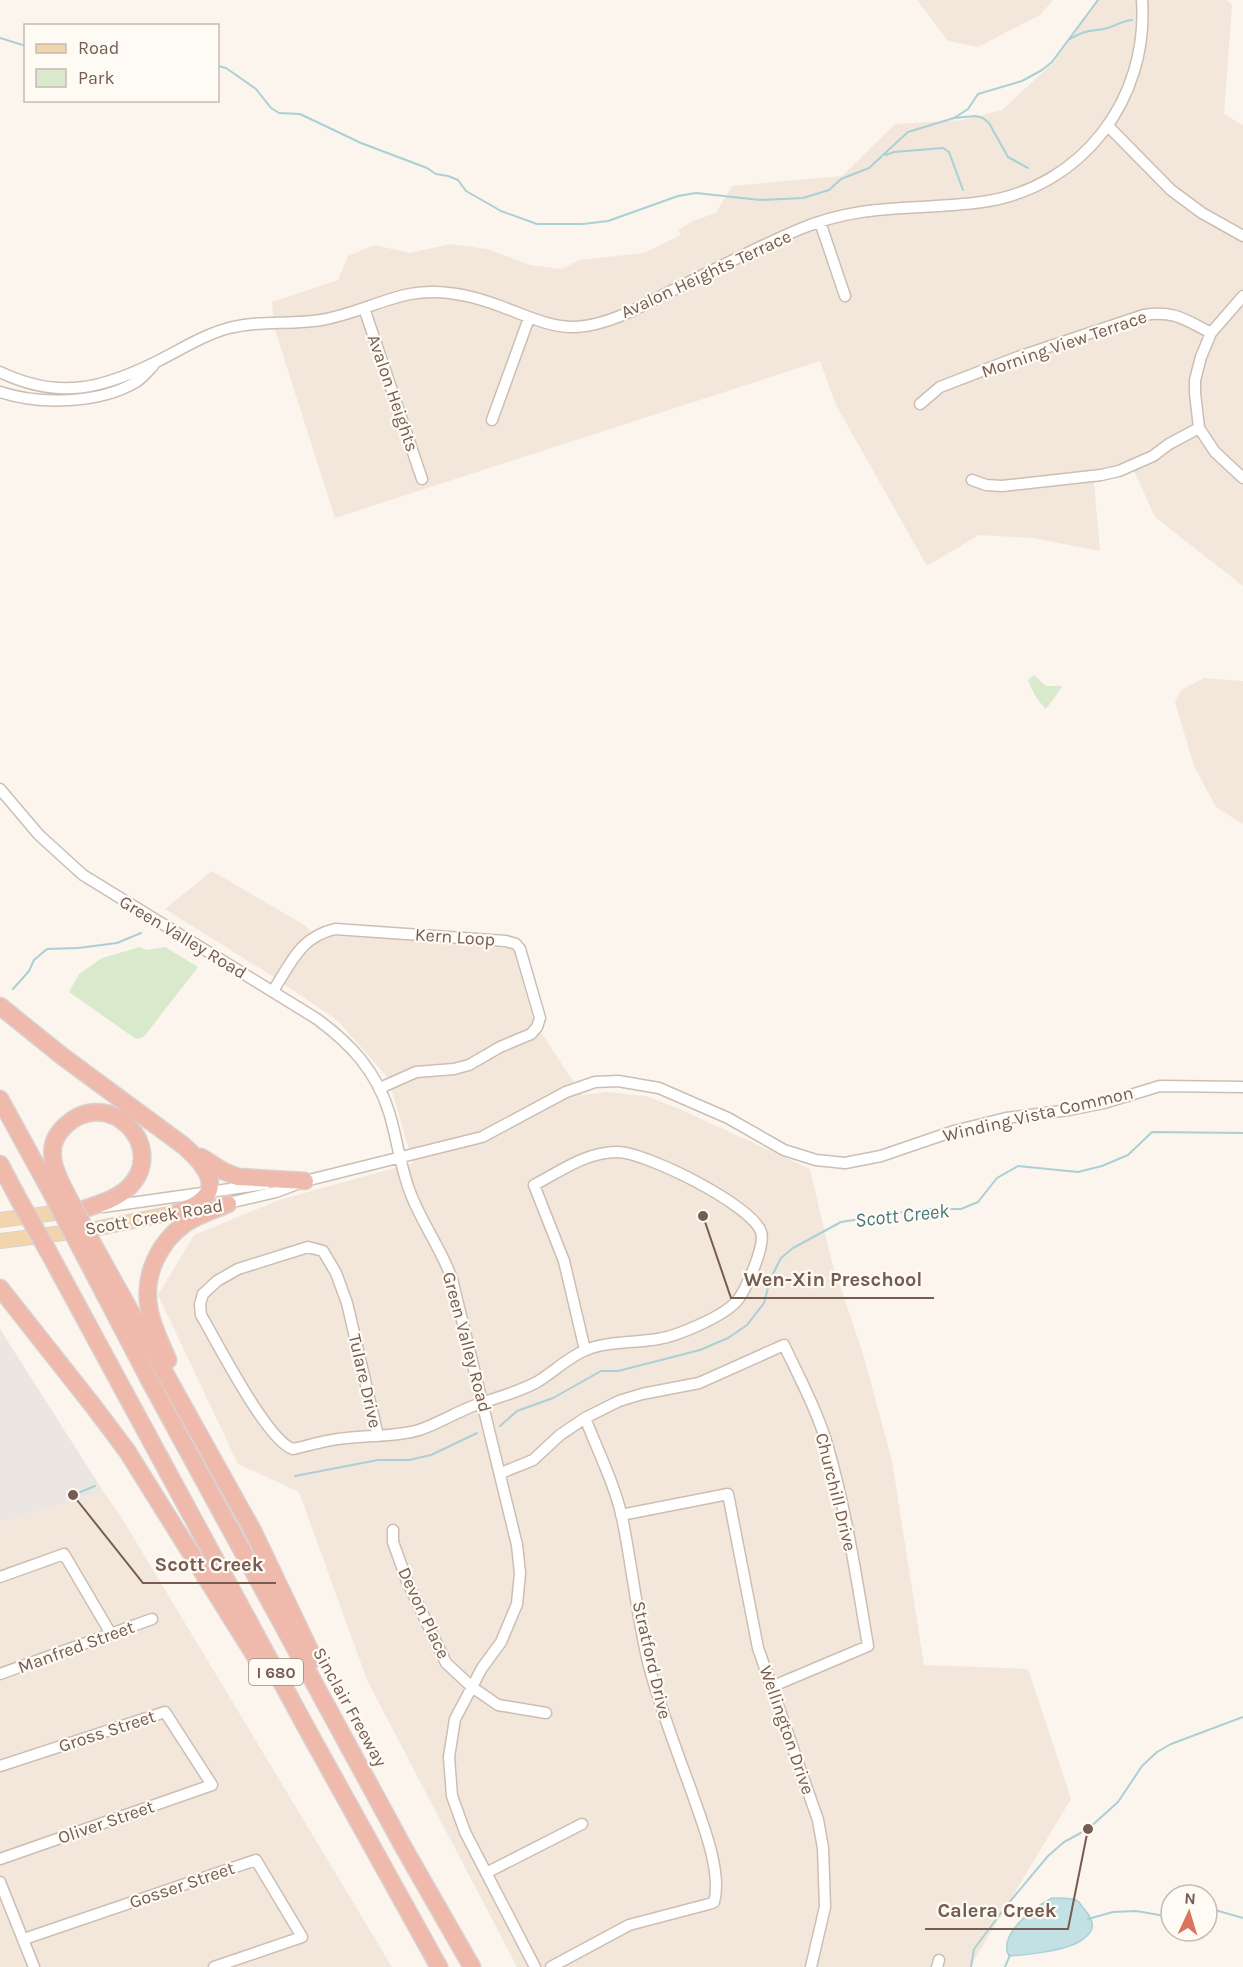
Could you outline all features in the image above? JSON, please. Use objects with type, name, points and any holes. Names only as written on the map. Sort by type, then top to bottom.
[{"type":"highway","points":[[0,1006],[62,1056],[184,1146],[223,1171],[238,1177],[305,1181]]},
{"type":"highway","points":[[0,1099],[59,1193],[88,1247],[216,1461]]},
{"type":"highway","points":[[59,1193],[52,1158],[54,1143],[62,1129],[76,1118],[94,1112],[113,1115],[130,1126],[136,1134],[142,1153],[138,1175],[120,1194],[82,1210]]},
{"type":"highway","points":[[178,1212],[198,1203],[207,1192],[209,1179],[205,1167],[184,1146]]},
{"type":"highway","name":"I 680","points":[[0,1164],[15,1201]]},
{"type":"highway","name":"I 680","points":[[0,1181],[15,1201],[68,1295],[117,1375],[285,1687],[440,1967]]},
{"type":"highway","points":[[228,1204],[187,1222],[170,1236],[155,1261],[148,1289],[149,1308],[154,1328],[216,1461],[281,1586],[328,1692],[337,1722]]},
{"type":"highway","name":"Sinclair Freeway","points":[[88,1247],[117,1316],[152,1385],[405,1850],[472,1967]]},
{"type":"highway","points":[[0,1288],[127,1451],[275,1687]]},
{"type":"highway","name":"I 680","points":[[68,1295],[102,1365],[164,1481],[428,1967]]},
{"type":"main road","name":"Scott Creek Road","points":[[0,1220],[82,1210]]},
{"type":"main road","name":"Scott Creek Road","points":[[0,1241],[94,1229],[178,1212]]},
{"type":"street","name":"Avalon Heights Terrace","points":[[0,372],[27,382],[71,390],[88,388],[109,382],[160,360],[196,339],[228,328],[257,323],[325,320],[396,297],[416,293],[457,293],[473,296],[529,318],[558,326],[574,327],[604,322],[820,222],[863,211],[984,202],[1021,192],[1045,181],[1070,165],[1108,127],[1128,89],[1139,57],[1143,33],[1143,0]]},
{"type":"street","points":[[1108,127],[1171,190],[1202,213],[1243,236]]},
{"type":"street","points":[[820,222],[845,296]]},
{"type":"street","points":[[1243,296],[1211,333],[1195,380],[1199,428],[1215,452],[1243,478]]},
{"type":"street","name":"Avalon Heights","points":[[364,308],[422,478]]},
{"type":"street","name":"Morning View Terrace","points":[[920,404],[940,387],[1018,357],[1144,315],[1174,314],[1211,333]]},
{"type":"street","points":[[492,420],[529,318]]},
{"type":"street","name":"Avalon Heights Terrace","points":[[0,392],[35,400],[88,398],[137,382],[160,360]]},
{"type":"street","points":[[972,480],[986,485],[1002,486],[1101,475],[1137,464],[1199,428]]},
{"type":"street","name":"Green Valley Road","points":[[0,789],[39,835],[83,875],[317,1019],[344,1039],[381,1088],[409,1190],[452,1278],[517,1545],[520,1573],[516,1604],[501,1642],[482,1668],[455,1719],[449,1757],[452,1796],[465,1832],[535,1967]]},
{"type":"street","name":"Kern Loop","points":[[273,992],[305,943],[314,936],[335,929],[506,941],[516,944],[523,956],[540,1018],[531,1034],[500,1047],[469,1065],[454,1069],[416,1072],[381,1088]]},
{"type":"street","name":"Winding Vista Common","points":[[566,1092],[596,1082],[618,1081],[659,1088],[728,1118],[784,1150],[816,1160],[845,1163],[881,1156],[954,1131],[1006,1118],[1069,1110],[1160,1086],[1243,1087]]},
{"type":"street","name":"Scott Creek Road","points":[[178,1212],[228,1204],[276,1192],[305,1181],[482,1137],[566,1092]]},
{"type":"street","points":[[378,1436],[404,1434],[417,1430],[535,1383],[585,1350],[667,1338],[720,1315],[736,1302],[747,1284],[762,1242],[759,1227],[726,1200],[697,1182],[640,1156],[620,1152],[600,1153],[584,1158],[534,1185],[564,1261],[585,1350]]},
{"type":"street","name":"Scott Creek Road","points":[[82,1210],[305,1181]]},
{"type":"street","name":"Tulare Drive","points":[[308,1247],[323,1251],[336,1273],[347,1303],[378,1436],[346,1438],[293,1449],[283,1444],[259,1413],[201,1315],[200,1304],[203,1294],[217,1281],[238,1269],[308,1247]]},
{"type":"street","name":"Churchill Drive","points":[[585,1418],[634,1396],[699,1383],[784,1345],[829,1449],[848,1531],[868,1646],[771,1687]]},
{"type":"street","points":[[501,1473],[533,1460],[560,1435],[585,1418]]},
{"type":"street","name":"Stratford Drive","points":[[551,1967],[629,1925],[714,1902],[715,1878],[706,1834],[660,1707],[648,1662],[621,1515],[614,1489],[585,1418]]},
{"type":"street","name":"Wellington Drive","points":[[621,1515],[728,1494],[758,1648],[818,1820],[824,1848],[825,1907],[811,1967]]},
{"type":"street","name":"Devon Place","points":[[393,1530],[393,1542],[407,1581],[446,1663],[472,1687],[498,1705],[546,1713]]},
{"type":"street","points":[[0,1576],[64,1554],[111,1634]]},
{"type":"street","name":"Manfred Street","points":[[0,1674],[152,1619]]},
{"type":"street","name":"Gross Street","points":[[0,1766],[165,1712],[212,1785]]},
{"type":"street","name":"Oliver Street","points":[[0,1859],[212,1785]]},
{"type":"street","points":[[486,1873],[582,1824]]},
{"type":"street","name":"Gosser Street","points":[[24,1940],[256,1860],[302,1937],[214,1967]]},
{"type":"street","points":[[0,1882],[34,1967]]},
{"type":"shaded area","points":[[917,0],[1053,0],[1040,15],[978,47],[948,41]]},
{"type":"shaded area","points":[[1097,0],[1227,0],[1232,5],[1224,114],[1243,125],[1243,586],[1155,517],[1134,471],[1094,483],[1100,551],[1033,538],[979,535],[927,566],[836,405],[820,361],[335,518],[275,330],[272,302],[338,280],[348,256],[374,245],[410,253],[450,244],[487,249],[530,265],[561,269],[580,260],[644,253],[681,235],[678,230],[693,221],[716,213],[732,186],[842,176],[895,124],[963,120],[1002,110],[1053,63]]},
{"type":"shaded area","points":[[1204,678],[1243,681],[1243,824],[1216,807],[1194,766],[1175,702],[1181,690]]},
{"type":"shaded area","points":[[212,871],[306,926],[318,941],[339,935],[509,948],[514,951],[533,1020],[582,1095],[607,1092],[646,1096],[810,1169],[831,1259],[864,1357],[892,1461],[924,1665],[1028,1669],[1071,1799],[970,1967],[517,1967],[367,1680],[299,1492],[238,1464],[158,1295],[194,1235],[279,1200],[413,1163],[388,1078],[338,1021],[275,978],[165,909]]},
{"type":"shaded area","points":[[0,1329],[103,1491],[0,1523]]},
{"type":"shaded area","points":[[103,1491],[120,1515],[392,1967],[0,1967],[0,1523]]},
{"type":"green space","points":[[1034,675],[1046,686],[1062,687],[1046,709],[1040,703],[1028,680]]},
{"type":"green space","points":[[140,947],[146,950],[165,947],[198,967],[146,1034],[136,1039],[69,992],[79,974],[102,958]]},
{"type":"water","points":[[1052,1898],[1079,1902],[1091,1920],[1090,1932],[1077,1943],[1062,1948],[1009,1956],[1008,1939],[1013,1930],[1036,1908]]},
{"type":"waterway","points":[[219,66],[226,68],[256,89],[271,108],[279,113],[300,114],[361,143],[427,168],[436,174],[458,180],[466,191],[501,211],[537,224],[583,224],[608,221],[678,196],[696,193],[760,200],[803,198],[829,190],[841,179],[869,168],[908,132],[954,118],[968,109],[978,94],[1022,81],[1042,70],[1052,62],[1098,0]]},
{"type":"waterway","points":[[1070,39],[1085,32],[1108,28],[1132,20]]},
{"type":"waterway","points":[[0,38],[24,45]]},
{"type":"waterway","points":[[954,118],[976,116],[983,118],[989,123],[1008,157],[1028,168]]},
{"type":"waterway","points":[[886,155],[894,152],[943,148],[949,152],[963,190]]},
{"type":"waterway","points":[[13,989],[29,971],[34,960],[47,949],[117,943],[141,933]]},
{"type":"waterway","name":"Scott Creek","points":[[500,1426],[517,1411],[553,1398],[601,1371],[618,1371],[700,1350],[728,1338],[747,1325],[764,1303],[770,1280],[781,1258],[793,1248],[841,1222],[924,1209],[961,1209],[978,1202],[997,1178],[1018,1166],[1078,1172],[1102,1166],[1128,1155],[1152,1132],[1243,1133]]},
{"type":"waterway","name":"Scott Creek","points":[[295,1476],[378,1460],[409,1460],[431,1455],[477,1433]]},
{"type":"waterway","name":"Scott Creek","points":[[73,1495],[95,1486]]},
{"type":"waterway","points":[[971,1967],[974,1949],[1048,1856],[1064,1842],[1088,1829],[1118,1802],[1142,1766],[1157,1752],[1171,1744],[1243,1717]]},
{"type":"waterway","points":[[1088,1919],[1113,1912],[1136,1911],[1159,1915]]},
{"type":"waterway","points":[[1219,1911],[1243,1918]]},
{"type":"waterway","points":[[1005,1967],[1010,1955]]},
{"type":"place","name":"Wen-Xin Preschool","points":[[703,1216]]},
{"type":"place","name":"Scott Creek","points":[[73,1495]]},
{"type":"place","name":"Calera Creek","points":[[1088,1829]]}]
